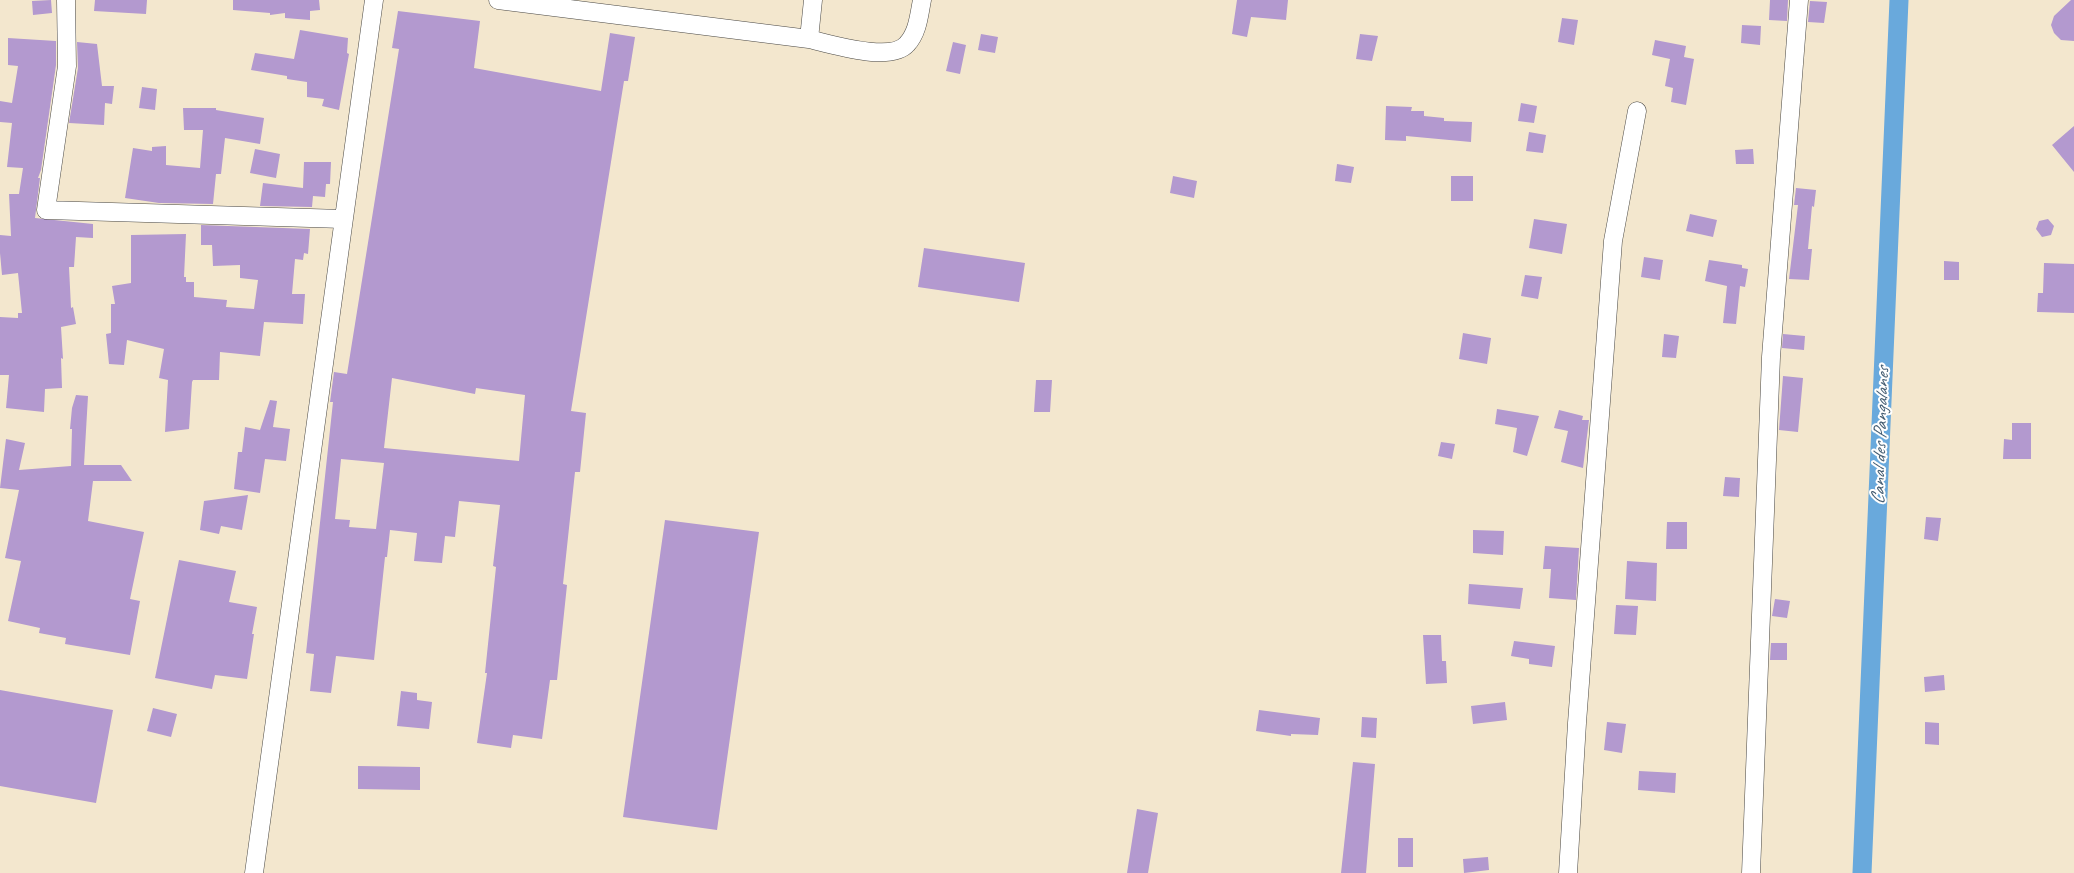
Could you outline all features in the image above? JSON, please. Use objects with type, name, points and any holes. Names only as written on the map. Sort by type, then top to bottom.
[{"type":"street","points":[[66,0],[67,66],[46,210],[343,219]]},
{"type":"street","points":[[254,873],[374,0]]},
{"type":"street","points":[[498,0],[809,39],[875,53],[893,51],[907,46],[917,28],[922,0]]},
{"type":"street","points":[[809,39],[813,0]]},
{"type":"street","points":[[1751,873],[1771,357],[1799,0]]},
{"type":"street","points":[[1568,873],[1576,723],[1613,240],[1637,111]]},
{"type":"building","points":[[51,0],[52,13],[33,15],[32,1]]},
{"type":"building","points":[[95,0],[147,0],[146,14],[94,11]]},
{"type":"building","points":[[233,0],[319,0],[320,10],[310,11],[310,20],[285,18],[285,13],[270,15],[270,13],[233,10]]},
{"type":"building","points":[[1237,0],[1288,0],[1286,20],[1251,17],[1247,37],[1232,34]]},
{"type":"building","points":[[1770,0],[1788,0],[1787,21],[1769,20]]},
{"type":"building","points":[[2071,0],[2074,0],[2074,41],[2061,40],[2054,33],[2051,25],[2054,16]]},
{"type":"building","points":[[1810,1],[1827,2],[1824,23],[1808,22]]},
{"type":"building","points":[[398,11],[480,21],[474,68],[601,91],[610,33],[635,37],[628,81],[624,81],[571,411],[586,413],[580,472],[575,472],[563,584],[567,585],[557,680],[550,680],[542,739],[513,735],[511,748],[477,743],[487,673],[485,673],[496,567],[493,566],[500,505],[459,501],[455,537],[445,536],[442,563],[414,561],[417,533],[390,530],[387,557],[385,557],[374,660],[336,656],[331,693],[310,691],[314,654],[306,653],[333,402],[330,402],[334,372],[347,374],[399,49],[392,48]],"holes":[[[392,378],[475,394],[476,388],[525,395],[519,461],[384,448]],[[341,459],[384,463],[376,529],[349,527],[350,520],[335,519]]]},
{"type":"building","points":[[1562,18],[1578,20],[1574,45],[1558,42]]},
{"type":"building","points":[[1742,25],[1761,26],[1760,45],[1741,43]]},
{"type":"building","points":[[300,30],[348,38],[347,53],[349,54],[339,110],[322,106],[324,99],[307,97],[307,82],[287,79],[287,76],[251,70],[255,53],[294,59]]},
{"type":"building","points":[[981,34],[998,37],[995,53],[978,50]]},
{"type":"building","points":[[1360,34],[1378,36],[1372,61],[1356,59]]},
{"type":"building","points":[[8,38],[56,41],[56,65],[41,170],[38,178],[40,178],[35,218],[93,224],[93,238],[76,237],[74,267],[69,267],[71,308],[73,307],[76,324],[61,327],[62,388],[45,389],[44,412],[6,408],[9,375],[0,375],[0,317],[18,318],[18,313],[22,313],[18,273],[2,275],[0,253],[0,235],[11,236],[9,194],[19,194],[23,168],[7,167],[12,123],[0,122],[0,101],[12,103],[18,66],[8,65]]},
{"type":"building","points":[[1655,40],[1686,46],[1684,57],[1694,59],[1686,105],[1671,102],[1673,88],[1665,86],[1670,59],[1652,55]]},
{"type":"building","points":[[77,42],[97,44],[102,86],[114,86],[112,104],[105,103],[104,125],[69,123],[78,68]]},
{"type":"building","points":[[953,42],[966,45],[960,74],[946,71]]},
{"type":"building","points":[[142,87],[157,89],[155,110],[139,108]]},
{"type":"building","points":[[1521,103],[1537,106],[1534,123],[1518,121]]},
{"type":"building","points":[[1386,106],[1412,107],[1411,111],[1424,111],[1424,116],[1444,118],[1444,121],[1472,122],[1471,142],[1406,136],[1406,141],[1385,140]]},
{"type":"building","points":[[183,108],[216,108],[216,110],[264,118],[260,144],[225,138],[221,174],[216,174],[213,204],[159,203],[125,198],[133,148],[152,151],[152,147],[166,146],[166,165],[200,168],[203,130],[184,130]]},
{"type":"building","points":[[2074,126],[2074,172],[2052,145]]},
{"type":"building","points":[[1529,132],[1546,135],[1543,153],[1526,151]]},
{"type":"building","points":[[255,149],[280,154],[276,178],[250,173]]},
{"type":"building","points":[[1753,149],[1754,164],[1736,164],[1735,150]]},
{"type":"building","points":[[304,162],[331,162],[330,184],[326,184],[325,197],[313,196],[312,207],[260,206],[263,183],[303,188]]},
{"type":"building","points":[[1337,164],[1354,167],[1351,183],[1335,181]]},
{"type":"building","points":[[1173,176],[1197,181],[1194,198],[1170,193]]},
{"type":"building","points":[[1451,176],[1473,176],[1473,201],[1451,201]]},
{"type":"building","points":[[1796,188],[1816,190],[1814,207],[1812,206],[1808,249],[1812,249],[1809,280],[1789,279],[1798,205],[1794,205]]},
{"type":"building","points":[[1690,214],[1717,220],[1713,237],[1686,231]]},
{"type":"building","points":[[1534,219],[1567,224],[1562,254],[1529,248]]},
{"type":"building","points":[[2048,219],[2054,226],[2051,235],[2042,237],[2036,229],[2039,221]]},
{"type":"building","points":[[201,225],[310,229],[308,254],[304,253],[303,260],[295,259],[292,294],[305,294],[303,324],[264,322],[260,356],[220,352],[219,380],[193,380],[192,382],[189,429],[165,432],[168,380],[159,378],[164,349],[127,340],[124,365],[109,364],[106,334],[111,333],[111,304],[115,304],[112,286],[131,283],[131,235],[186,234],[184,277],[186,277],[186,282],[194,282],[194,297],[227,300],[226,307],[254,309],[258,280],[240,278],[240,265],[213,266],[212,245],[201,245]]},
{"type":"building","points":[[924,248],[1025,263],[1019,302],[918,287]]},
{"type":"building","points":[[1644,257],[1663,260],[1660,280],[1641,277]]},
{"type":"building","points":[[1709,260],[1742,265],[1742,268],[1748,269],[1745,287],[1740,286],[1736,324],[1723,323],[1727,286],[1705,281]]},
{"type":"building","points":[[1944,261],[1959,262],[1959,280],[1944,280]]},
{"type":"building","points":[[2044,263],[2074,264],[2074,313],[2037,312],[2038,293],[2043,293]]},
{"type":"building","points":[[1525,275],[1542,277],[1538,299],[1521,296]]},
{"type":"building","points":[[1463,333],[1491,338],[1487,364],[1459,359]]},
{"type":"building","points":[[1664,334],[1679,336],[1676,358],[1662,357]]},
{"type":"building","points":[[1783,334],[1805,336],[1804,350],[1782,348]]},
{"type":"building","points":[[1783,376],[1803,378],[1798,432],[1779,430]]},
{"type":"building","points":[[1036,380],[1052,380],[1050,412],[1034,412]]},
{"type":"building","points":[[76,395],[88,396],[84,465],[121,465],[132,481],[93,481],[88,521],[144,532],[130,599],[140,601],[130,655],[65,644],[66,638],[39,633],[40,628],[8,621],[21,561],[5,558],[19,490],[0,488],[6,439],[25,443],[19,470],[71,466],[72,429],[70,429],[72,408]]},
{"type":"building","points":[[270,400],[277,401],[273,427],[290,429],[286,461],[265,459],[260,493],[234,489],[238,452],[242,452],[245,427],[260,430]]},
{"type":"building","points":[[1497,409],[1539,416],[1527,456],[1513,452],[1517,428],[1495,424]]},
{"type":"building","points":[[1559,410],[1583,416],[1582,420],[1589,420],[1583,468],[1561,462],[1568,431],[1554,428]]},
{"type":"building","points":[[2012,423],[2031,423],[2031,459],[2003,459],[2004,439],[2012,440]]},
{"type":"building","points":[[1441,442],[1455,444],[1452,459],[1438,456]]},
{"type":"building","points":[[1725,477],[1740,478],[1739,497],[1723,496]]},
{"type":"building","points":[[248,495],[242,530],[221,526],[219,534],[200,530],[204,501]]},
{"type":"building","points":[[1926,517],[1941,518],[1938,541],[1924,539]]},
{"type":"building","points":[[665,520],[759,532],[717,830],[623,817]]},
{"type":"building","points":[[1667,522],[1687,522],[1687,549],[1666,549]]},
{"type":"building","points":[[1473,530],[1504,531],[1503,555],[1473,553]]},
{"type":"building","points":[[1545,546],[1579,548],[1576,600],[1549,598],[1551,569],[1543,569]]},
{"type":"building","points":[[179,560],[236,571],[229,602],[257,607],[247,679],[215,675],[212,689],[155,678]]},
{"type":"building","points":[[1627,561],[1657,563],[1656,601],[1625,599]]},
{"type":"building","points":[[1469,584],[1523,588],[1520,609],[1468,604]]},
{"type":"building","points":[[1775,599],[1790,601],[1787,618],[1772,616]]},
{"type":"building","points":[[1616,605],[1638,606],[1636,635],[1614,634]]},
{"type":"building","points":[[1423,635],[1441,635],[1442,661],[1446,661],[1447,683],[1426,684]]},
{"type":"building","points":[[1514,641],[1555,646],[1552,667],[1529,664],[1529,659],[1511,656]]},
{"type":"building","points":[[1771,643],[1787,643],[1787,660],[1770,660]]},
{"type":"building","points":[[1944,675],[1945,690],[1925,692],[1924,677]]},
{"type":"building","points":[[0,690],[113,710],[96,803],[0,786]]},
{"type":"building","points":[[401,691],[417,693],[417,700],[432,702],[429,729],[397,726]]},
{"type":"building","points":[[1505,702],[1507,720],[1473,724],[1471,706]]},
{"type":"building","points":[[153,708],[177,714],[171,737],[147,731]]},
{"type":"building","points":[[1259,710],[1320,718],[1318,735],[1291,734],[1291,736],[1256,731]]},
{"type":"building","points":[[1362,717],[1377,718],[1376,738],[1361,737]]},
{"type":"building","points":[[1607,722],[1626,724],[1622,753],[1604,750]]},
{"type":"building","points":[[1925,722],[1939,723],[1939,745],[1925,744]]},
{"type":"building","points":[[1353,762],[1375,764],[1366,873],[1341,873]]},
{"type":"building","points":[[358,766],[420,767],[420,790],[358,789]]},
{"type":"building","points":[[1639,771],[1676,773],[1675,793],[1638,790]]},
{"type":"building","points":[[1137,809],[1158,813],[1148,873],[1127,873]]},
{"type":"building","points":[[1398,838],[1413,838],[1413,867],[1398,867]]},
{"type":"building","points":[[1488,857],[1489,870],[1464,873],[1463,859]]},
{"type":"waterway","name":"Canal des Pangalanes","points":[[1862,873],[1899,0]]}]
